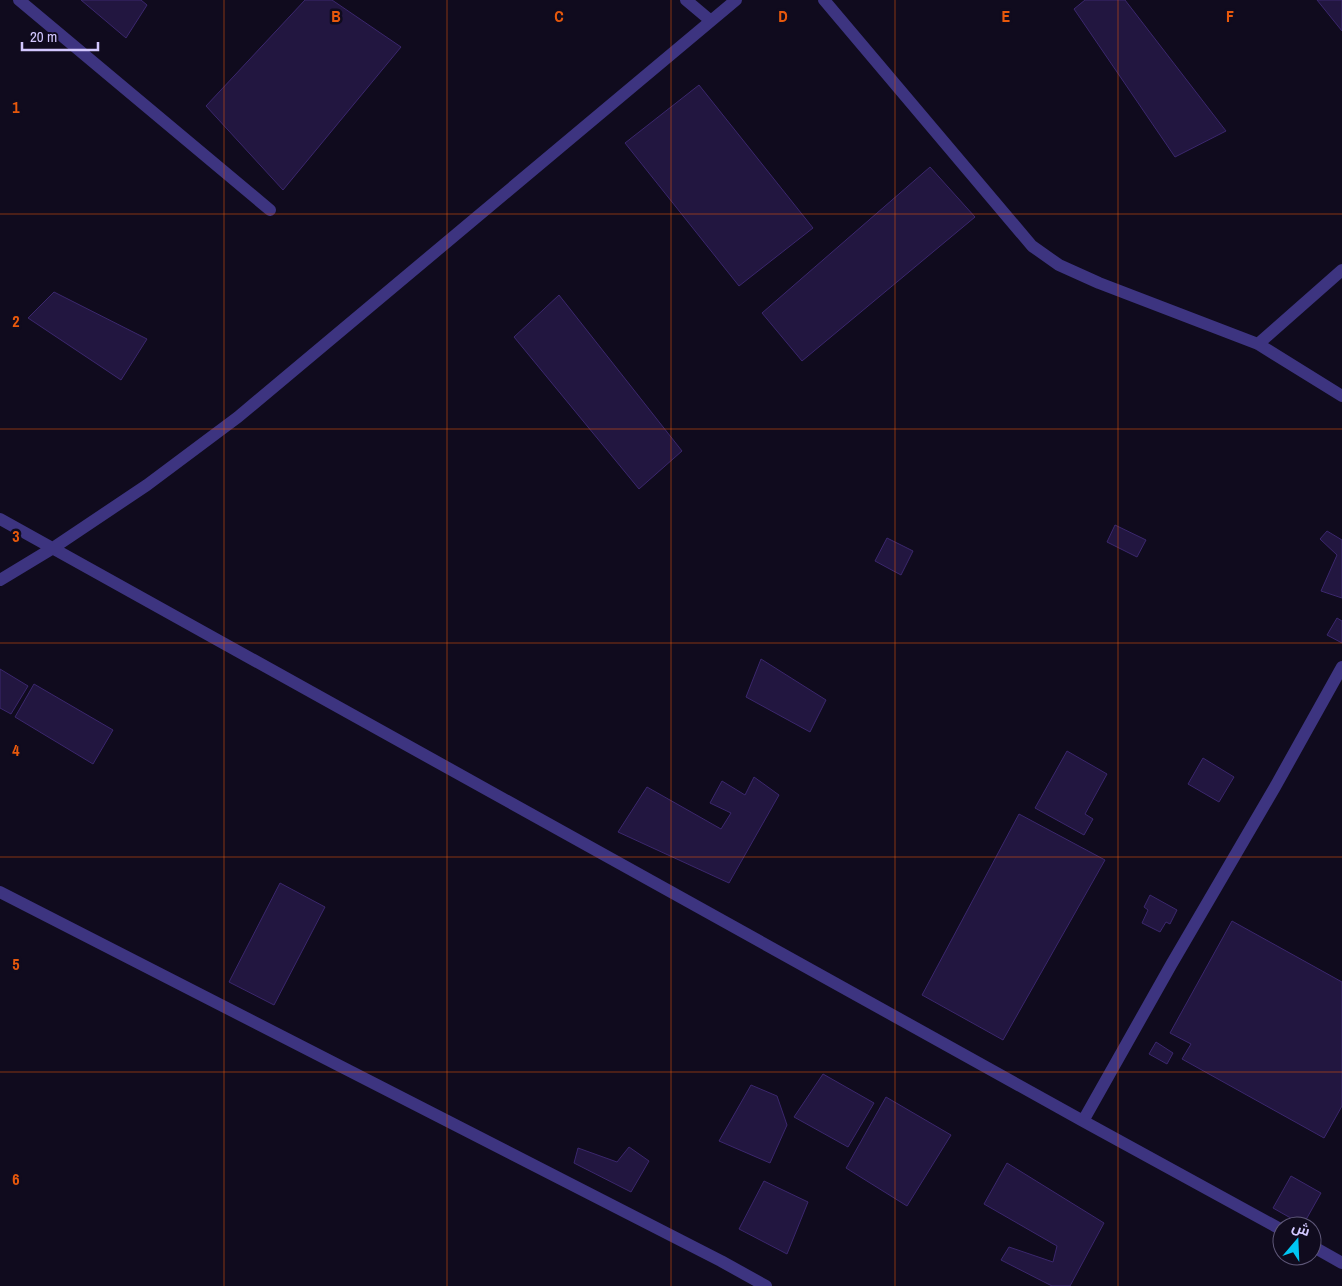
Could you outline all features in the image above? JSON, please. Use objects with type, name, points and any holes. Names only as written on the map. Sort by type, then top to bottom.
[{"type":"street","points":[[19,0],[270,210]]},
{"type":"street","points":[[686,0],[711,21]]},
{"type":"street","points":[[0,580],[147,485],[238,417],[736,0]]},
{"type":"street","points":[[824,0],[1032,246],[1058,265],[1099,283],[1258,344],[1342,396]]},
{"type":"street","points":[[1258,344],[1342,270]]},
{"type":"street","points":[[0,519],[1272,1225]]},
{"type":"street","points":[[1083,1121],[1170,964],[1280,778],[1342,667]]},
{"type":"street","points":[[0,892],[766,1286]]},
{"type":"street","points":[[1322,1252],[1342,1263]]},
{"type":"building","points":[[81,0],[141,0],[147,5],[126,38]]},
{"type":"building","points":[[305,0],[332,0],[401,47],[283,190],[206,106]]},
{"type":"building","points":[[1085,0],[1125,0],[1226,131],[1175,157],[1074,9]]},
{"type":"building","points":[[1317,0],[1342,0],[1342,31]]},
{"type":"building","points":[[699,85],[813,228],[739,286],[625,143]]},
{"type":"building","points":[[930,167],[975,217],[802,361],[762,313]]},
{"type":"building","points":[[54,292],[147,339],[121,380],[28,318]]},
{"type":"building","points":[[559,295],[682,451],[639,489],[514,337]]},
{"type":"building","points":[[1115,525],[1146,540],[1137,557],[1107,542]]},
{"type":"building","points":[[1327,531],[1342,540],[1342,598],[1321,591],[1337,555],[1320,539]]},
{"type":"building","points":[[887,538],[913,551],[901,575],[875,561]]},
{"type":"building","points":[[1337,618],[1342,621],[1342,643],[1327,635]]},
{"type":"building","points":[[761,659],[826,700],[810,732],[746,697]]},
{"type":"building","points":[[0,669],[28,686],[11,714],[0,708]]},
{"type":"building","points":[[34,684],[113,730],[93,764],[15,717]]},
{"type":"building","points":[[1067,751],[1107,774],[1085,814],[1093,819],[1084,835],[1035,808]]},
{"type":"building","points":[[1203,758],[1234,777],[1219,802],[1188,784]]},
{"type":"building","points":[[754,777],[779,795],[729,883],[618,832],[647,787],[721,829],[731,813],[710,803],[722,781],[745,795]]},
{"type":"building","points":[[1019,814],[1105,860],[1003,1040],[922,995]]},
{"type":"building","points":[[280,883],[325,907],[274,1005],[229,982]]},
{"type":"building","points":[[1150,895],[1177,910],[1170,924],[1166,922],[1160,932],[1142,923],[1148,910],[1144,907]]},
{"type":"building","points":[[1232,921],[1342,982],[1342,1106],[1324,1138],[1182,1059],[1191,1044],[1170,1033]]},
{"type":"building","points":[[1156,1042],[1173,1053],[1167,1064],[1149,1054]]},
{"type":"building","points":[[823,1074],[874,1103],[848,1147],[794,1117]]},
{"type":"building","points":[[751,1085],[777,1096],[787,1125],[770,1163],[719,1141]]},
{"type":"building","points":[[886,1097],[951,1135],[907,1206],[846,1168]]},
{"type":"building","points":[[629,1147],[649,1161],[631,1192],[574,1163],[578,1148],[617,1162]]},
{"type":"building","points":[[1007,1163],[1104,1223],[1070,1286],[1052,1286],[1001,1260],[1009,1247],[1053,1262],[1057,1246],[984,1204]]},
{"type":"building","points":[[1291,1176],[1321,1193],[1308,1216],[1287,1216],[1273,1208]]},
{"type":"building","points":[[764,1181],[808,1202],[787,1254],[739,1229]]}]
